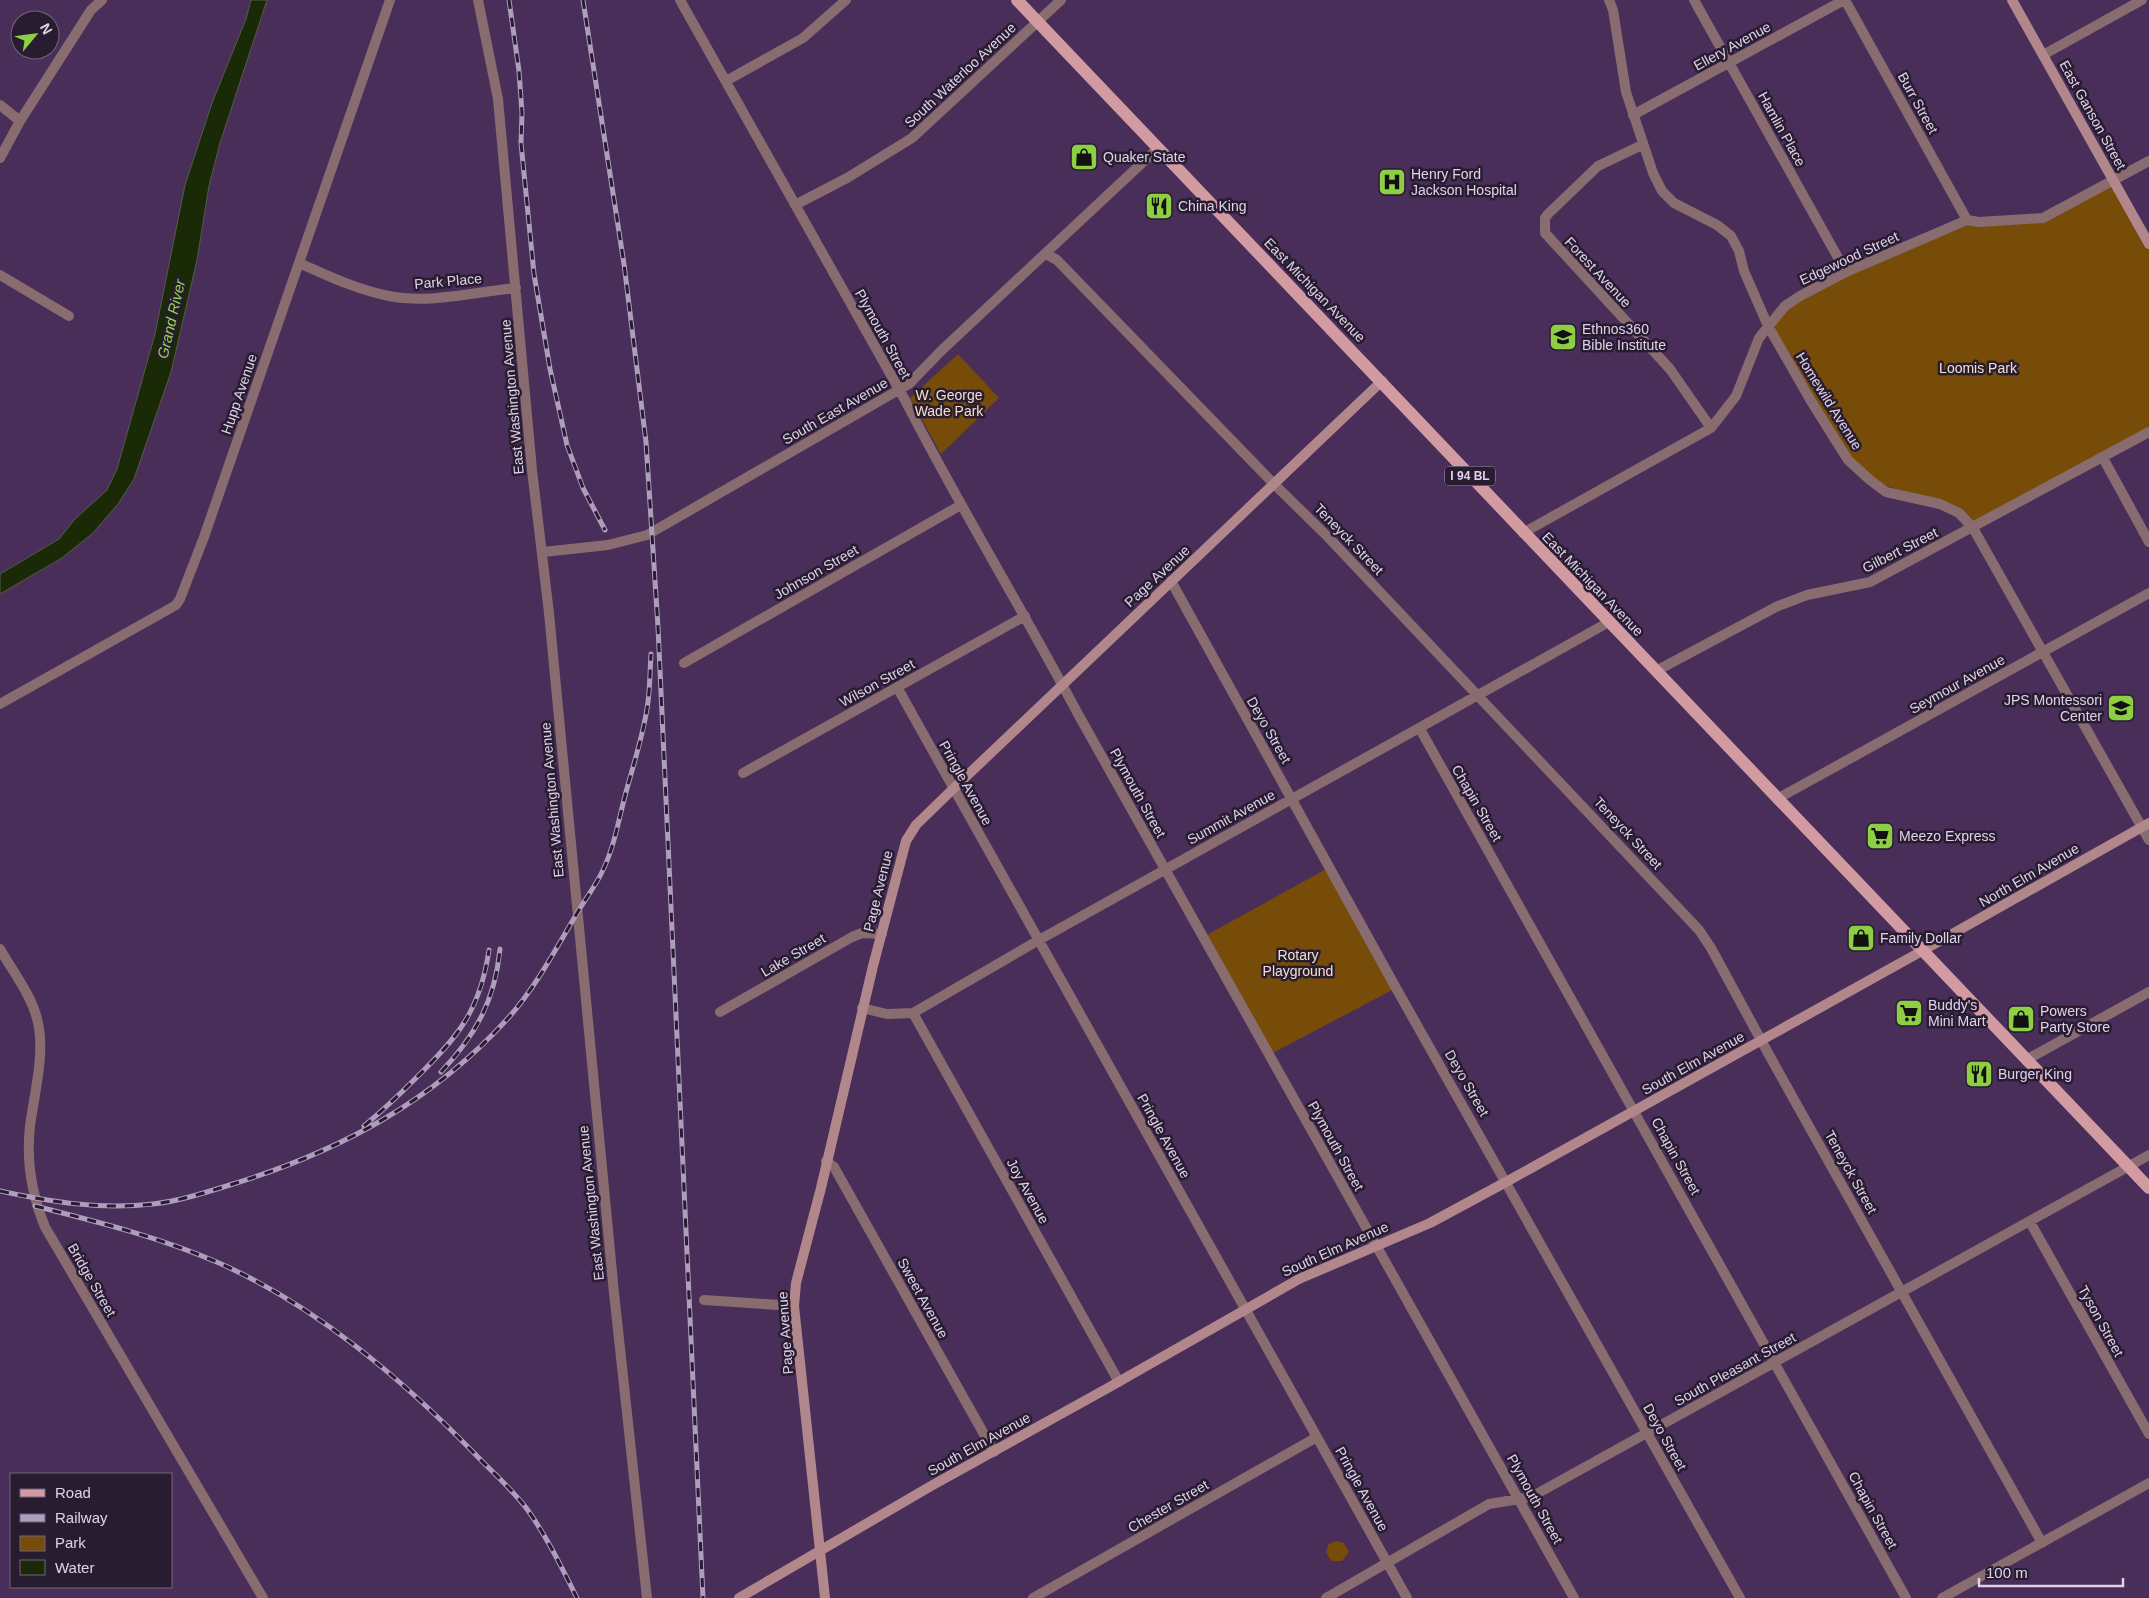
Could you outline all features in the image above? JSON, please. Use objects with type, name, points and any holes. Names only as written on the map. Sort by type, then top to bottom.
[{"type":"main road","name":"East Michigan Avenue","points":[[1017,0],[2149,1188]]},
{"type":"street","points":[[0,158],[20,121],[91,10],[102,0]]},
{"type":"street","name":"Hupp Avenue","points":[[0,704],[176,605],[183,592],[204,537],[390,0]]},
{"type":"street","name":"East Washington Avenue","points":[[478,0],[498,99],[532,470],[543,552],[614,1293],[647,1598]]},
{"type":"street","name":"Plymouth Street","points":[[680,0],[899,389],[995,567],[1025,616],[1574,1598]]},
{"type":"street","points":[[726,82],[804,38],[846,0]]},
{"type":"street","name":"South Waterloo Avenue","points":[[795,206],[847,178],[912,138],[1060,0]]},
{"type":"street","name":"Homewild Avenue","points":[[1609,0],[1613,10],[1626,92],[1642,145],[1662,191],[1674,203],[1717,225],[1730,236],[1739,251],[1747,278],[1768,326],[1811,401],[1848,460],[1886,492],[1940,504],[1959,513],[1973,528],[2043,652],[2145,825],[2149,840]]},
{"type":"street","name":"Hamlin Place","points":[[1694,0],[1846,272]]},
{"type":"street","name":"Ellery Avenue","points":[[1633,115],[1844,0]]},
{"type":"street","name":"Burr Street","points":[[1844,0],[1967,220]]},
{"type":"street","name":"East Ganson Street","points":[[2012,0],[2149,244]]},
{"type":"street","points":[[2043,55],[2142,0]]},
{"type":"street","points":[[0,105],[20,121]]},
{"type":"street","name":"Forest Avenue","points":[[1642,145],[1598,166],[1548,214],[1544,226],[1545,233],[1670,369],[1711,428]]},
{"type":"street","name":"South East Avenue","points":[[543,552],[608,545],[646,535],[909,384],[941,351],[1158,148]]},
{"type":"street","name":"Edgewood Street","points":[[1523,533],[1711,428],[1736,396],[1759,338],[1785,306],[1800,296],[1846,272],[1967,220],[1980,222],[2042,218],[2149,161]]},
{"type":"street","name":"Teneyck Street","points":[[1046,254],[1057,260],[1274,484],[1328,537],[1699,930],[1711,948],[1761,1041],[2042,1543]]},
{"type":"street","name":"Park Place","points":[[299,263],[366,290],[390,296],[421,299],[516,288]]},
{"type":"street","points":[[0,275],[69,316]]},
{"type":"street","name":"Page Avenue","points":[[825,1598],[794,1306],[796,1283],[862,1008],[906,841],[916,825],[954,788],[1382,381]]},
{"type":"street","name":"Gilbert Street","points":[[1656,671],[1778,606],[1807,595],[1870,582],[2104,458],[2149,432]]},
{"type":"street","points":[[2104,458],[2149,542]]},
{"type":"street","name":"Johnson Street","points":[[684,663],[961,505]]},
{"type":"street","name":"Deyo Street","points":[[1171,581],[1740,1598]]},
{"type":"street","name":"Seymour Avenue","points":[[1778,798],[2149,593]]},
{"type":"street","name":"Wilson Street","points":[[743,773],[1025,616]]},
{"type":"street","name":"Summit Avenue","points":[[862,1008],[887,1014],[913,1013],[1039,940],[1609,622]]},
{"type":"street","name":"Pringle Avenue","points":[[897,687],[1407,1598]]},
{"type":"street","name":"Chapin Street","points":[[1420,729],[1635,1110],[1906,1598]]},
{"type":"street","name":"North Elm Avenue","points":[[1922,951],[2145,825]]},
{"type":"street","name":"Lake Street","points":[[720,1012],[852,937],[862,933],[882,934]]},
{"type":"street","name":"Bridge Street","points":[[0,949],[33,1007],[38,1024],[40,1042],[28,1143],[29,1167],[37,1207],[45,1227],[263,1598]]},
{"type":"street","name":"South Elm Avenue","points":[[739,1598],[820,1550],[1309,1273],[1430,1223],[1922,951]]},
{"type":"street","points":[[2026,1060],[2149,992]]},
{"type":"street","name":"Joy Avenue","points":[[913,1013],[1119,1382]]},
{"type":"street","name":"South Pleasant Street","points":[[1326,1598],[1489,1504],[1531,1497],[2149,1156]]},
{"type":"street","name":"Sweet Avenue","points":[[826,1161],[834,1167],[994,1452]]},
{"type":"street","name":"Tyson Street","points":[[2030,1222],[2149,1434]]},
{"type":"street","points":[[704,1300],[794,1306]]},
{"type":"street","name":"Chester Street","points":[[1033,1598],[1317,1437]]},
{"type":"street","points":[[1942,1598],[2149,1483]]},
{"type":"green space","name":"Loomis Park","points":[[2114,181],[2149,244],[2149,432],[1973,528],[1940,504],[1870,480],[1831,431],[1768,326],[1800,296],[1967,220],[2043,218]]},
{"type":"green space","name":"W. George Wade Park","points":[[958,354],[999,398],[941,454],[910,398]]},
{"type":"green space","name":"Rotary Playground","points":[[1330,867],[1396,988],[1269,1055],[1203,937]]},
{"type":"green space","points":[[1336,1541],[1344,1543],[1349,1552],[1342,1561],[1331,1561],[1326,1552],[1328,1545]]},
{"type":"water","name":"Grand River","points":[[251,0],[267,0],[220,143],[209,186],[197,260],[171,372],[134,479],[118,504],[93,533],[62,558],[0,594],[0,574],[59,539],[75,519],[107,490],[117,469],[155,334],[185,185],[212,103],[246,19]]},
{"type":"railway","points":[[509,0],[519,71],[522,113],[521,143],[534,274],[550,369],[567,445],[583,488],[605,530]]},
{"type":"railway","points":[[583,0],[624,264],[646,442],[658,627],[703,1598]]},
{"type":"railway","points":[[0,1191],[57,1202],[114,1206],[153,1204],[193,1196],[273,1171],[348,1139],[383,1120],[417,1098],[450,1073],[481,1046],[520,1004],[545,967],[601,874],[612,845],[644,726],[649,696],[651,654]]},
{"type":"railway","points":[[441,1072],[464,1044],[482,1016],[494,985],[500,949]]},
{"type":"railway","points":[[364,1126],[430,1064],[465,1022],[480,990],[489,950]]},
{"type":"railway","points":[[35,1206],[174,1245],[219,1263],[255,1280],[323,1322],[356,1346],[417,1398],[515,1494],[541,1530],[577,1598]]},
{"type":"place","name":"Quaker State","points":[[1084,157]]},
{"type":"place","name":"Henry Ford Jackson Hospital","points":[[1392,182]]},
{"type":"place","name":"China King","points":[[1159,206]]},
{"type":"place","name":"Ethnos360 Bible Institute","points":[[1563,337]]},
{"type":"place","name":"JPS Montessori Center","points":[[2121,708]]},
{"type":"place","name":"Meezo Express","points":[[1880,836]]},
{"type":"place","name":"Family Dollar","points":[[1861,938]]},
{"type":"place","name":"Buddy's Mini Mart","points":[[1909,1013]]},
{"type":"place","name":"Powers Party Store","points":[[2021,1019]]},
{"type":"place","name":"Burger King","points":[[1979,1074]]}]
